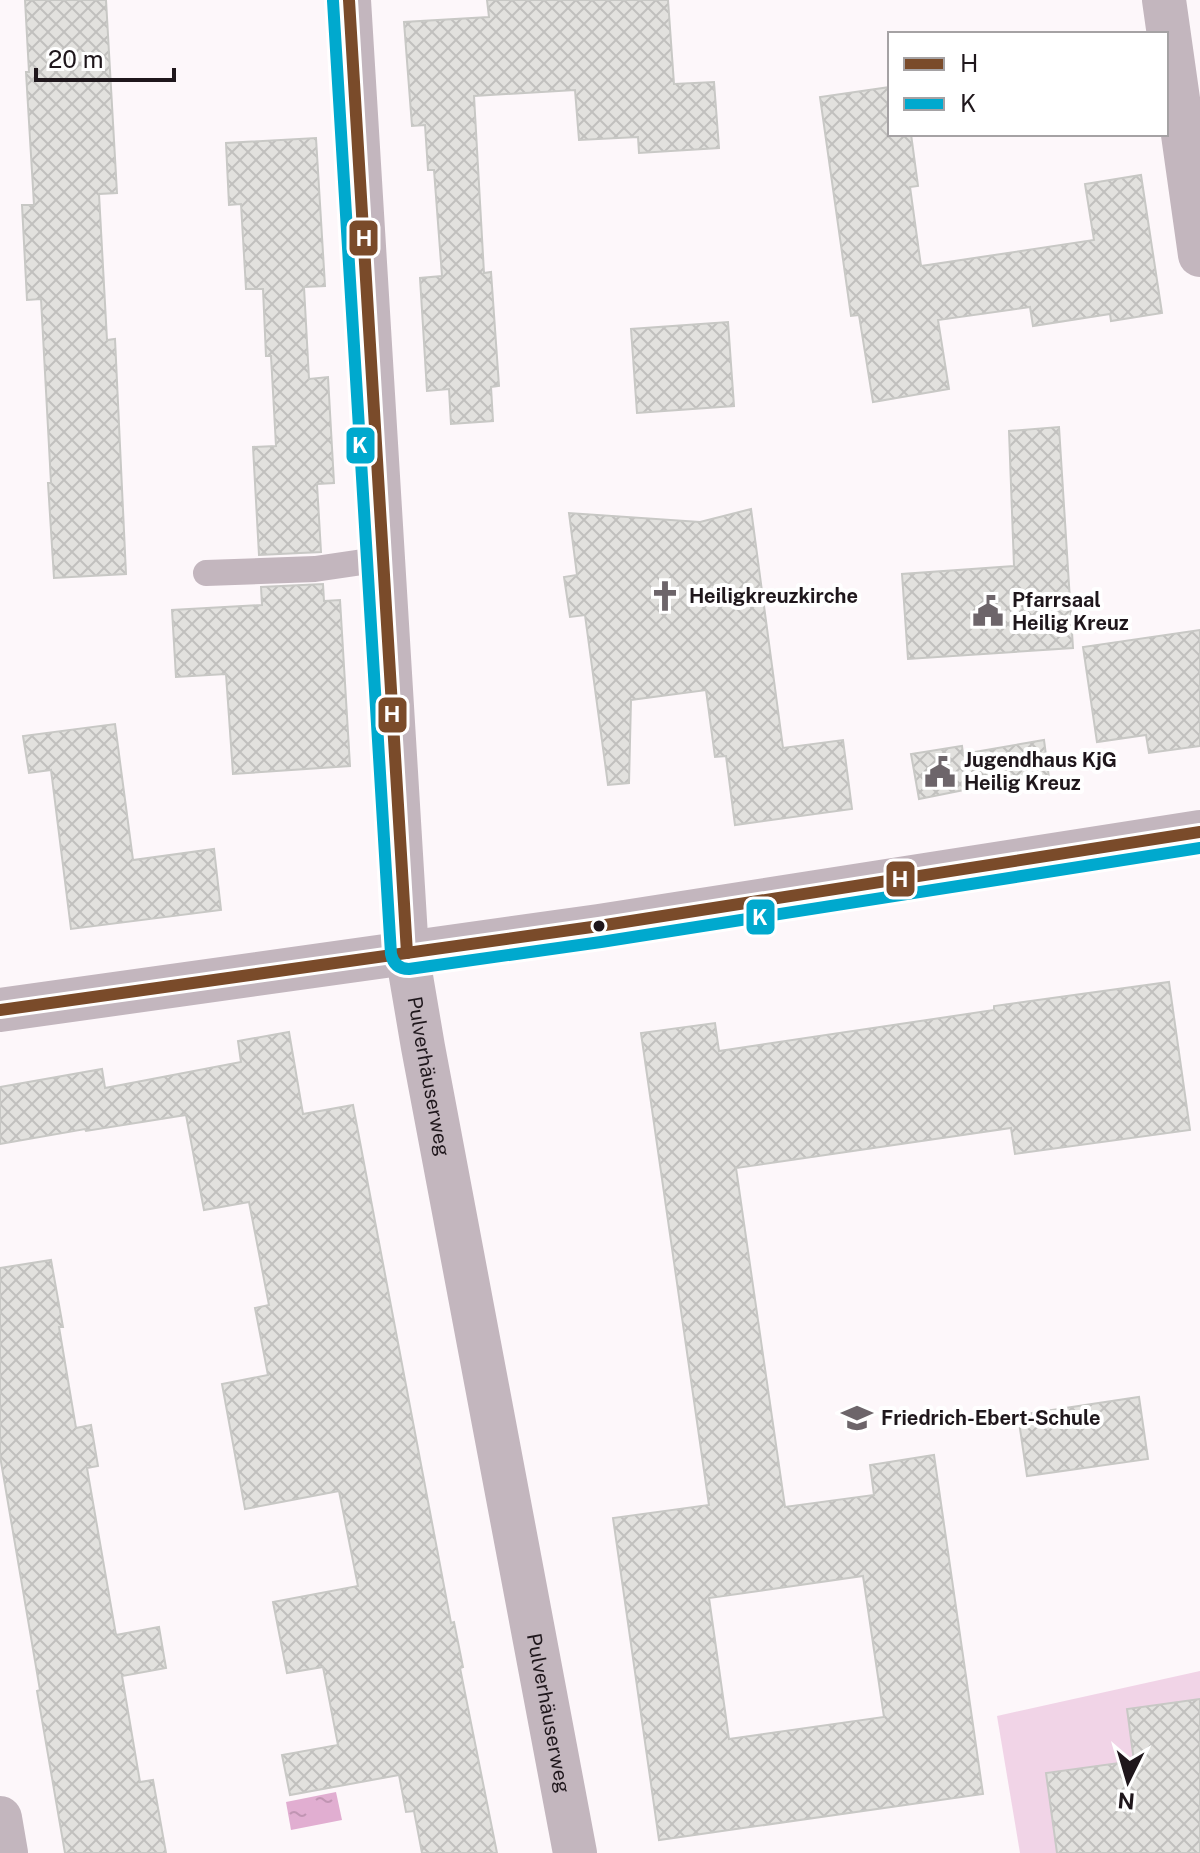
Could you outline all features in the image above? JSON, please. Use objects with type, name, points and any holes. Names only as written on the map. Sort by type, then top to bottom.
[{"type":"street","name":"Pulverhäuserweg","points":[[349,0],[407,953],[575,1853]]},
{"type":"street","points":[[1164,0],[1200,255]]},
{"type":"street","points":[[0,1010],[599,926],[1200,832]]},
{"type":"street","points":[[0,1818],[6,1853]]},
{"type":"lane","points":[[206,573],[315,569],[383,559]]},
{"type":"shaded area","points":[[1200,1671],[1200,1853],[1020,1853],[997,1716]]},
{"type":"water","points":[[336,1792],[342,1820],[291,1830],[286,1802]]},
{"type":"building","points":[[25,0],[106,0],[117,193],[99,194],[107,340],[115,339],[126,574],[54,578],[41,299],[27,300],[22,205],[34,205]]},
{"type":"building","points":[[487,0],[668,0],[674,84],[714,82],[719,148],[639,153],[638,137],[579,140],[575,90],[474,96],[484,273],[491,272],[499,386],[491,387],[493,421],[451,424],[449,389],[427,391],[420,278],[442,276],[434,170],[428,170],[425,125],[412,126],[404,22],[489,17]]},
{"type":"building","points":[[888,87],[888,136],[911,136],[918,186],[910,187],[921,266],[1094,240],[1085,184],[1141,175],[1162,313],[1111,321],[1110,314],[1033,326],[1030,307],[938,320],[949,389],[873,402],[859,315],[851,316],[820,97]]},
{"type":"building","points":[[316,138],[325,286],[304,287],[309,379],[328,377],[334,483],[317,484],[321,552],[259,555],[253,447],[276,446],[271,356],[266,356],[263,289],[246,289],[241,204],[229,205],[226,143]]},
{"type":"building","points":[[728,322],[734,406],[637,413],[631,329]]},
{"type":"building","name":"Pfarrsaal Heilig Kreuz","points":[[1059,427],[1073,648],[908,659],[902,574],[1014,566],[1009,431]]},
{"type":"building","name":"Heiligkreuzkirche","points":[[751,509],[783,748],[843,740],[852,809],[735,825],[726,756],[715,757],[706,690],[631,700],[629,783],[608,785],[585,615],[570,617],[564,577],[577,575],[569,513],[700,522]]},
{"type":"building","points":[[323,584],[324,601],[340,600],[350,766],[233,774],[226,674],[176,677],[172,610],[262,605],[261,587]]},
{"type":"building","points":[[1200,630],[1200,746],[1149,753],[1146,735],[1097,742],[1083,647]]},
{"type":"building","points":[[115,724],[133,860],[214,849],[221,910],[71,929],[51,770],[29,773],[23,736]]},
{"type":"building","points":[[1044,740],[1049,778],[919,799],[911,754],[962,746],[963,754]]},
{"type":"building","points":[[1169,982],[1190,1130],[1015,1154],[1011,1128],[736,1168],[785,1507],[874,1495],[870,1465],[934,1455],[983,1794],[659,1840],[613,1518],[709,1505],[641,1033],[715,1023],[719,1051],[994,1010],[994,1006]],"holes":[[[863,1576],[884,1717],[729,1739],[709,1598]]]},
{"type":"building","points":[[289,1032],[303,1114],[353,1105],[497,1853],[422,1853],[414,1811],[406,1812],[399,1775],[290,1795],[282,1755],[338,1745],[323,1667],[287,1673],[273,1602],[358,1586],[339,1491],[245,1509],[222,1384],[268,1375],[255,1308],[269,1305],[249,1202],[204,1210],[186,1115],[0,1144],[0,1087],[102,1069],[105,1088],[241,1062],[238,1041]]},
{"type":"building","points":[[51,1260],[76,1428],[91,1425],[98,1466],[87,1468],[116,1635],[159,1627],[166,1668],[122,1676],[140,1782],[153,1780],[166,1853],[65,1853],[0,1456],[0,1268]]},
{"type":"building","points":[[1139,1397],[1148,1459],[1027,1476],[1018,1415]]},
{"type":"building","points":[[1200,1699],[1200,1853],[1057,1853],[1046,1773],[1134,1761],[1127,1709]]},
{"type":"transit line","name":"H","points":[[349,0],[407,953]]},
{"type":"transit line","name":"K","points":[[333,1],[391,954],[397,965],[409,969],[601,942],[1200,848]]},
{"type":"transit line","name":"H","points":[[0,1010],[599,926],[1200,832]]},
{"type":"place","name":"Heiligkreuzkirche","points":[[665,596]]},
{"type":"place","name":"Pfarrsaal Heilig Kreuz","points":[[988,611]]},
{"type":"place","name":"Jugendhaus KjG Heilig Kreuz","points":[[940,772]]},
{"type":"place","name":"Friedrich-Ebert-Schule","points":[[857,1418]]}]
